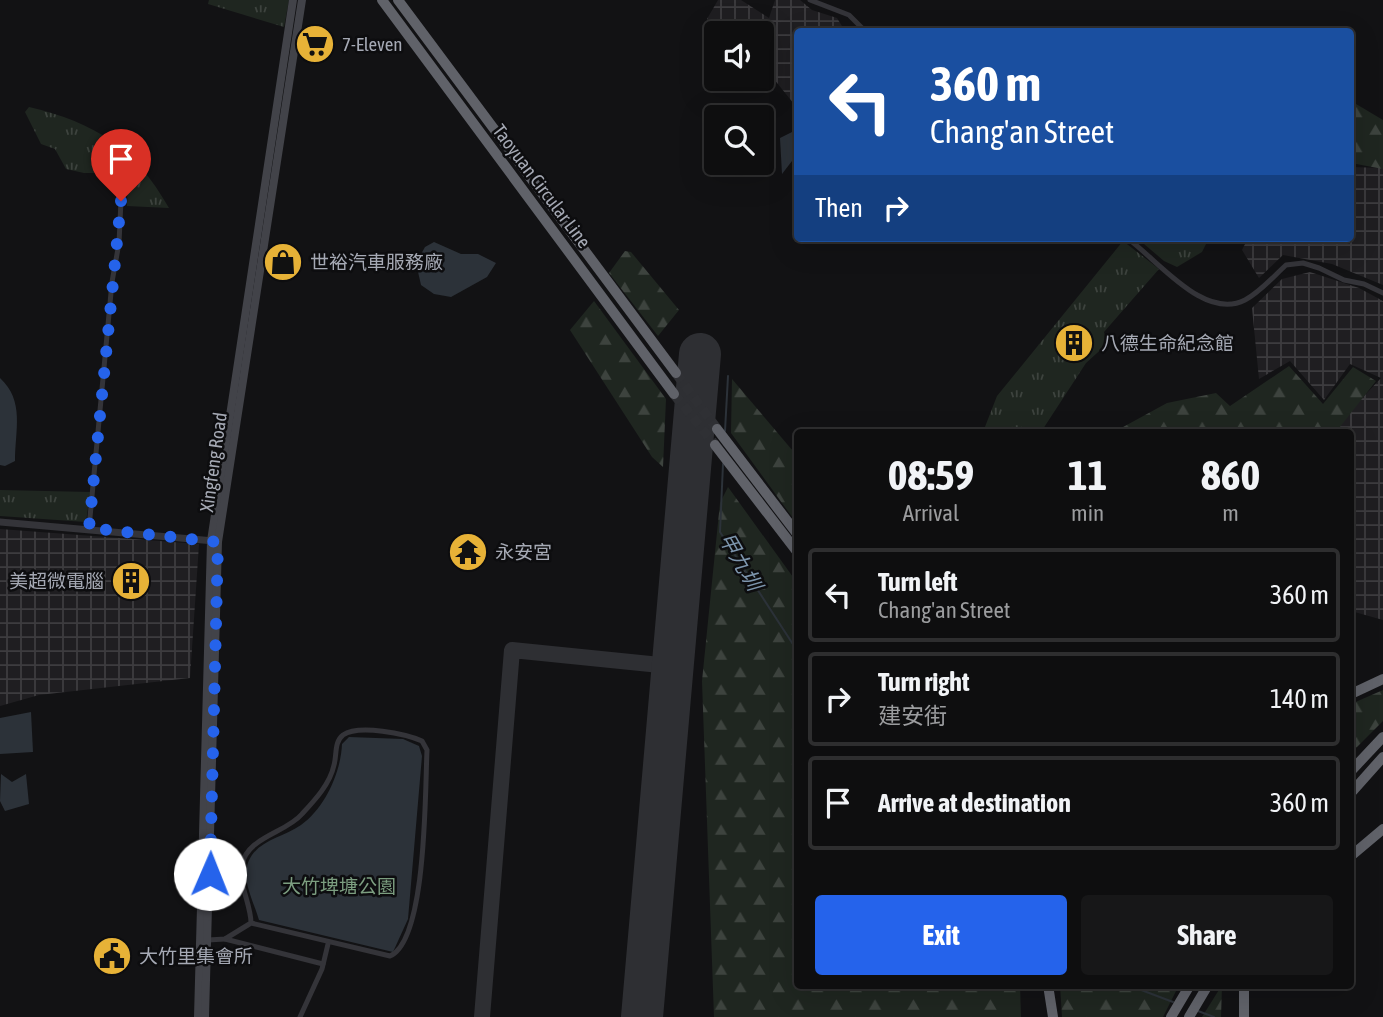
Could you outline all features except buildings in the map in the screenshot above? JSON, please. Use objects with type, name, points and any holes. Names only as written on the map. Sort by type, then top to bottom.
[{"type":"highway","name":"Taoyuan Circular Line","points":[[382,0],[674,394]]},
{"type":"highway","name":"Taoyuan Circular Line","points":[[398,0],[676,373]]},
{"type":"highway","points":[[794,531],[721,444],[794,547]]},
{"type":"highway","points":[[1354,693],[1383,680]]},
{"type":"highway","points":[[1354,768],[1383,737]]},
{"type":"highway","points":[[1354,790],[1383,757]]},
{"type":"highway","points":[[1354,853],[1383,829]]},
{"type":"highway","points":[[1049,989],[1053,1017]]},
{"type":"highway","points":[[1171,1017],[1188,989]]},
{"type":"highway","points":[[1192,1012],[1206,989]]},
{"type":"highway","points":[[1244,989],[1244,1017]]},
{"type":"main road","name":"Xingfeng Road","points":[[198,1017],[215,542],[293,0]]},
{"type":"main road","name":"Xingfeng Road","points":[[205,1017],[215,542],[302,0]]},
{"type":"street","points":[[810,0],[849,15],[862,28]]},
{"type":"street","points":[[89,528],[112,282],[119,243],[122,179]]},
{"type":"street","points":[[1132,242],[1199,298],[1218,306],[1243,301],[1286,265],[1293,263],[1319,268],[1383,293]]},
{"type":"street","points":[[0,522],[89,528],[215,542]]},
{"type":"street","points":[[225,939],[251,923],[328,944],[390,956],[402,948],[419,897],[427,750],[422,741],[408,735],[350,732],[338,741],[334,767],[323,790],[297,821],[254,845],[247,853],[242,865],[243,883],[251,923]]},
{"type":"street","points":[[208,940],[225,939],[323,964]]},
{"type":"street","points":[[300,1017],[323,964],[328,944]]},
{"type":"shaded area","points":[[718,0],[741,0],[769,18],[775,0],[800,0],[812,10],[837,18],[843,28],[794,28],[794,104],[774,79],[774,21],[707,19]]},
{"type":"shaded area","points":[[794,131],[794,160],[782,174],[780,138]]},
{"type":"shaded area","points":[[1354,167],[1383,168],[1383,285],[1332,264],[1283,255],[1259,278],[1242,250],[1246,242],[1354,242]]},
{"type":"shaded area","points":[[434,242],[461,254],[478,254],[496,263],[487,277],[451,297],[434,294],[421,285],[416,263],[425,247]]},
{"type":"shaded area","points":[[1310,272],[1359,288],[1383,301],[1383,620],[1354,612],[1354,429],[1333,429],[1381,378],[1350,364],[1324,400],[1290,361],[1259,379],[1252,308],[1282,279]]},
{"type":"shaded area","points":[[0,378],[13,396],[17,416],[15,461],[5,466],[0,465]]},
{"type":"shaded area","points":[[0,529],[199,544],[190,678],[39,695],[0,706]]},
{"type":"shaded area","points":[[31,712],[33,752],[0,754],[0,718]]},
{"type":"shaded area","name":"大竹埤塘公園","points":[[349,737],[403,739],[419,746],[422,756],[408,919],[393,952],[259,920],[247,883],[248,862],[259,847],[301,825],[310,818],[324,799],[339,766],[342,744]]},
{"type":"shaded area","points":[[1,774],[12,782],[26,774],[29,804],[5,811],[0,801]]},
{"type":"green space","points":[[209,0],[289,0],[284,27],[208,4]]},
{"type":"green space","points":[[1354,103],[1383,120],[1383,169],[1354,164]]},
{"type":"green space","points":[[29,107],[74,121],[111,141],[142,169],[169,208],[127,206],[128,173],[84,173],[66,169],[55,149],[41,144],[25,112]]},
{"type":"green space","points":[[1122,242],[1159,269],[1104,332],[1107,344],[1086,363],[1043,429],[984,429],[997,396]]},
{"type":"green space","points":[[1142,242],[1207,242],[1202,252],[1177,267],[1164,261]]},
{"type":"green space","points":[[625,251],[631,252],[679,310],[658,336],[609,273]]},
{"type":"green space","points":[[594,301],[666,399],[663,467],[652,457],[570,330]]},
{"type":"green space","points":[[1289,366],[1323,404],[1353,367],[1376,381],[1338,429],[1119,429],[1167,403],[1216,393],[1230,406]]},
{"type":"green space","points":[[732,379],[794,452],[794,520],[731,433]]},
{"type":"green space","points":[[728,487],[794,578],[794,989],[1020,989],[1021,1017],[714,1017],[702,681],[720,503]]},
{"type":"green space","points":[[0,490],[90,492],[86,522],[0,516]]},
{"type":"green space","points":[[1383,690],[1383,721],[1354,750],[1354,703]]},
{"type":"green space","points":[[1060,989],[1177,989],[1163,1017],[1062,1017]]},
{"type":"green space","points":[[1220,989],[1222,989],[1221,1017],[1202,1017]]},
{"type":"waterway","name":"甲九圳","points":[[725,431],[728,376]]},
{"type":"waterway","name":"甲九圳","points":[[723,464],[720,532],[794,646]]},
{"type":"waterway","name":"甲九圳","points":[[1139,989],[1173,1002]]},
{"type":"waterway","name":"甲九圳","points":[[1198,1011],[1214,1017]]},
{"type":"taxiway","points":[[482,1017],[512,650],[670,666]]},
{"type":"runway","points":[[642,1017],[700,354]]},
{"type":"tunnel","points":[[676,373],[717,429]]},
{"type":"tunnel","points":[[674,394],[715,445]]},
{"type":"place","name":"7-Eleven","points":[[315,44]]},
{"type":"place","name":"世裕汽車服務廠","points":[[283,262]]},
{"type":"place","name":"八德生命紀念館","points":[[1074,343]]},
{"type":"place","name":"永安宮","points":[[468,552]]},
{"type":"place","name":"美超微電腦","points":[[131,581]]},
{"type":"place","name":"大竹里集會所","points":[[112,956]]},
{"type":"route","points":[[121,201],[119,243],[112,282],[95,488],[89,528],[218,542],[210,874]]}]
